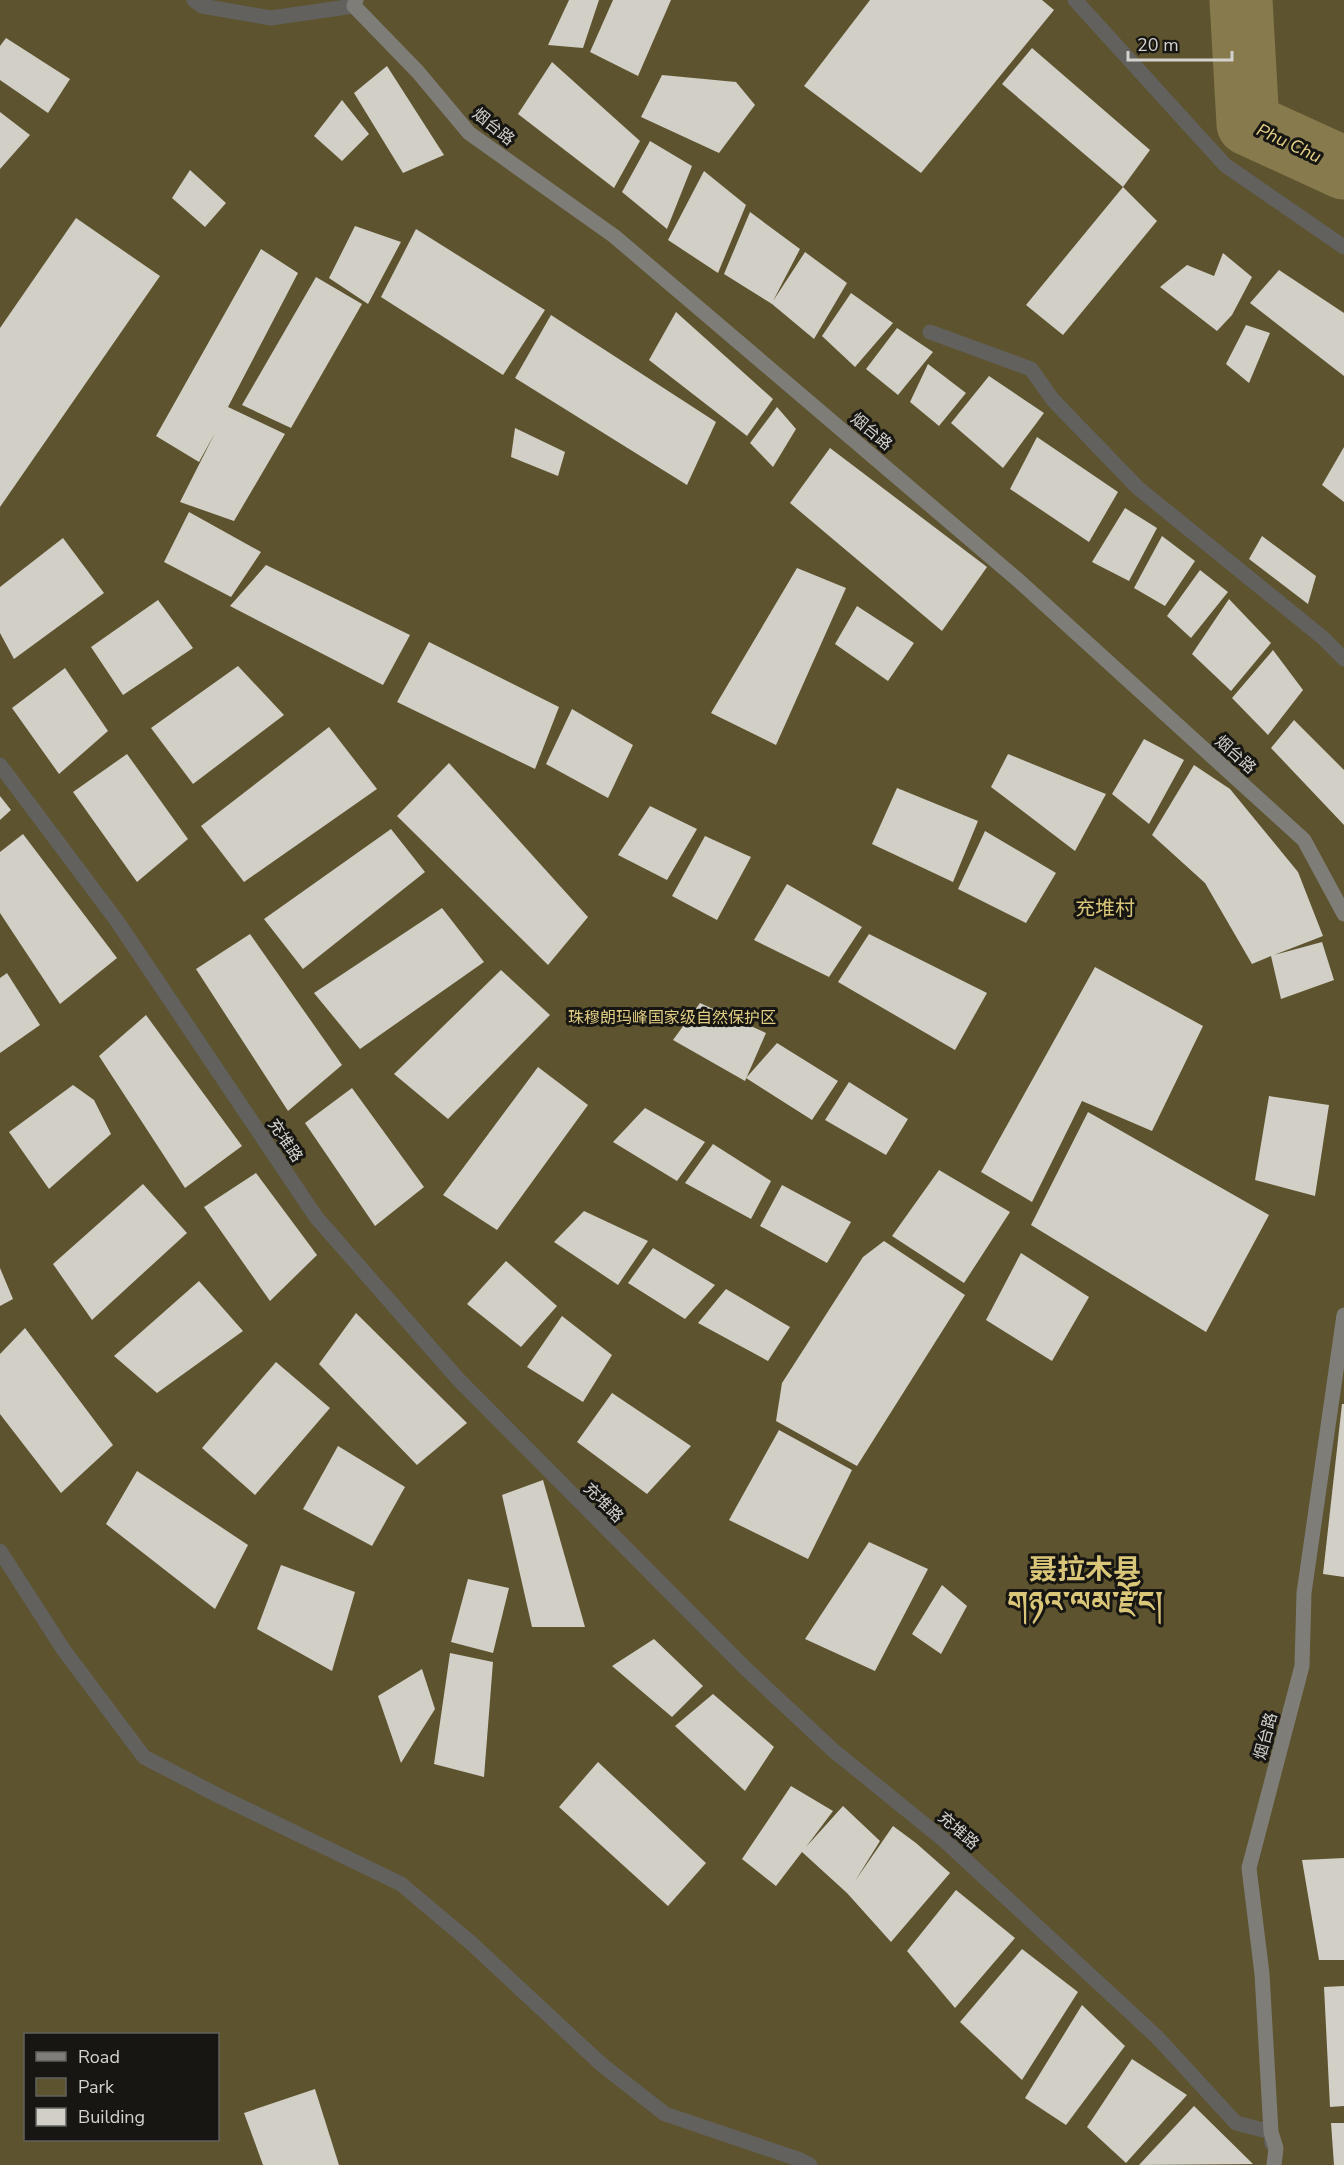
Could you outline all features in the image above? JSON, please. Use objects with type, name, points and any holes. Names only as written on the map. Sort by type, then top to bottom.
[{"type":"street","points":[[194,0],[202,6],[271,18],[355,3]]},
{"type":"street","points":[[1075,0],[1225,165],[1344,247]]},
{"type":"street","name":"烟台路","points":[[355,3],[418,72],[469,133],[614,236],[1018,580],[1304,840],[1344,914]]},
{"type":"street","points":[[930,332],[1031,369],[1053,400],[1138,488],[1322,637],[1344,659]]},
{"type":"street","name":"充堆路","points":[[0,765],[117,921],[316,1216],[458,1379],[738,1661],[834,1751],[945,1841],[1081,1966],[1157,2037],[1236,2122],[1271,2132]]},
{"type":"street","name":"烟台路","points":[[1274,2165],[1276,2148],[1271,2132],[1262,1974],[1249,1868],[1302,1666],[1304,1593],[1344,1316]]},
{"type":"street","points":[[0,1551],[63,1649],[144,1756],[221,1797],[401,1884],[470,1942],[601,2064],[665,2114],[810,2165]]},
{"type":"green space","name":"珠穆朗玛峰国家级自然保护区","points":[[0,0],[1344,0],[1344,2165],[0,2165]]},
{"type":"building","points":[[569,0],[599,0],[583,48],[548,45]]},
{"type":"building","points":[[613,0],[671,0],[638,76],[590,52]]},
{"type":"building","points":[[870,0],[1042,0],[1054,10],[921,173],[804,86]]},
{"type":"building","points":[[6,38],[70,79],[48,113],[0,80],[0,46]]},
{"type":"building","points":[[1032,48],[1150,150],[1123,187],[1002,84]]},
{"type":"building","points":[[552,62],[640,141],[614,188],[518,114]]},
{"type":"building","points":[[387,66],[444,155],[403,173],[354,93]]},
{"type":"building","points":[[662,75],[736,82],[755,105],[719,153],[641,117]]},
{"type":"building","points":[[342,100],[369,134],[342,161],[314,136]]},
{"type":"building","points":[[0,112],[30,135],[0,169]]},
{"type":"building","points":[[650,141],[692,166],[667,229],[622,192]]},
{"type":"building","points":[[190,170],[226,203],[205,227],[172,198]]},
{"type":"building","points":[[704,171],[746,205],[718,273],[668,240]]},
{"type":"building","points":[[1123,187],[1157,221],[1063,335],[1026,305]]},
{"type":"building","points":[[750,212],[800,249],[773,301],[805,252],[847,283],[814,339],[772,304],[724,274]]},
{"type":"building","points":[[76,218],[160,276],[0,507],[0,328]]},
{"type":"building","points":[[355,226],[401,242],[368,304],[329,278]]},
{"type":"building","points":[[416,229],[545,310],[503,375],[381,297]]},
{"type":"building","points":[[261,249],[298,273],[228,407],[285,434],[234,521],[180,502],[215,433],[199,462],[156,436]]},
{"type":"building","points":[[1223,253],[1252,277],[1232,315],[1217,331],[1160,287],[1187,265],[1214,276]]},
{"type":"building","points":[[1279,270],[1344,313],[1344,376],[1250,303]]},
{"type":"building","points":[[316,277],[362,304],[291,428],[242,405]]},
{"type":"building","points":[[851,293],[893,323],[855,367],[822,336]]},
{"type":"building","points":[[676,312],[773,399],[747,436],[649,360]]},
{"type":"building","points":[[551,315],[716,422],[687,485],[515,378]]},
{"type":"building","points":[[1246,325],[1270,333],[1249,383],[1226,364]]},
{"type":"building","points":[[897,328],[933,352],[898,395],[866,369]]},
{"type":"building","points":[[928,364],[966,393],[939,426],[910,402]]},
{"type":"building","points":[[989,376],[1044,413],[1003,468],[951,423]]},
{"type":"building","points":[[777,407],[796,429],[773,467],[750,443]]},
{"type":"building","points":[[515,428],[565,452],[558,476],[511,457]]},
{"type":"building","points":[[1037,437],[1118,492],[1089,542],[1010,489]]},
{"type":"building","points":[[1344,447],[1344,502],[1322,485]]},
{"type":"building","points":[[830,448],[987,567],[942,631],[790,503]]},
{"type":"building","points":[[1125,508],[1157,528],[1129,581],[1092,562]]},
{"type":"building","points":[[189,512],[261,552],[231,597],[164,562]]},
{"type":"building","points":[[1162,536],[1195,561],[1165,606],[1134,588]]},
{"type":"building","points":[[1262,536],[1316,576],[1308,604],[1249,559]]},
{"type":"building","points":[[63,538],[104,593],[14,659],[0,633],[0,587]]},
{"type":"building","points":[[266,565],[410,635],[383,685],[230,606]]},
{"type":"building","points":[[797,568],[846,588],[776,745],[711,713]]},
{"type":"building","points":[[1200,570],[1228,592],[1191,638],[1167,616]]},
{"type":"building","points":[[1229,599],[1271,643],[1231,691],[1192,654]]},
{"type":"building","points":[[158,600],[193,648],[123,695],[91,647]]},
{"type":"building","points":[[857,606],[914,643],[888,681],[835,644]]},
{"type":"building","points":[[429,642],[559,707],[535,769],[397,702]]},
{"type":"building","points":[[1273,650],[1303,690],[1268,735],[1232,698]]},
{"type":"building","points":[[238,666],[284,715],[193,784],[151,728]]},
{"type":"building","points":[[65,668],[108,731],[59,774],[12,708]]},
{"type":"building","points":[[572,709],[633,745],[608,798],[546,764]]},
{"type":"building","points":[[1294,720],[1344,770],[1344,825],[1271,748]]},
{"type":"building","points":[[329,727],[377,789],[244,882],[201,826]]},
{"type":"building","points":[[1144,739],[1184,760],[1149,824],[1112,794]]},
{"type":"building","points":[[127,754],[188,839],[137,882],[73,792]]},
{"type":"building","points":[[1008,754],[1106,794],[1075,851],[991,787]]},
{"type":"building","points":[[449,763],[588,917],[548,965],[397,816]]},
{"type":"building","points":[[1194,765],[1230,789],[1298,872],[1323,936],[1274,955],[1322,942],[1334,980],[1281,999],[1271,956],[1252,964],[1205,883],[1152,835]]},
{"type":"building","points":[[897,788],[978,821],[953,882],[872,844]]},
{"type":"building","points":[[0,796],[11,810],[0,820]]},
{"type":"building","points":[[650,806],[697,829],[667,880],[618,855]]},
{"type":"building","points":[[391,829],[425,872],[303,969],[264,919]]},
{"type":"building","points":[[985,831],[1056,873],[1026,923],[958,889]]},
{"type":"building","points":[[23,834],[117,958],[60,1004],[0,913],[0,852]]},
{"type":"building","points":[[705,836],[751,857],[717,920],[672,896]]},
{"type":"building","points":[[787,884],[862,927],[829,977],[754,940]]},
{"type":"building","points":[[442,908],[484,962],[360,1049],[314,993]]},
{"type":"building","points":[[250,934],[342,1065],[288,1111],[196,969]]},
{"type":"building","points":[[869,934],[987,993],[955,1050],[838,982]]},
{"type":"building","points":[[1095,967],[1203,1026],[1152,1131],[1082,1101],[1032,1202],[981,1172]]},
{"type":"building","points":[[501,970],[550,1015],[448,1119],[394,1074]]},
{"type":"building","points":[[7,973],[40,1025],[0,1053],[0,978]]},
{"type":"building","points":[[700,1003],[766,1033],[745,1081],[673,1040]]},
{"type":"building","points":[[146,1015],[242,1146],[185,1188],[99,1056]]},
{"type":"building","points":[[777,1043],[838,1081],[812,1120],[746,1078]]},
{"type":"building","points":[[538,1067],[588,1105],[497,1230],[443,1195]]},
{"type":"building","points":[[849,1082],[908,1119],[886,1155],[825,1120]]},
{"type":"building","points":[[73,1085],[94,1100],[111,1134],[49,1189],[9,1132]]},
{"type":"building","points":[[352,1088],[424,1187],[375,1226],[305,1123]]},
{"type":"building","points":[[1269,1096],[1329,1105],[1315,1196],[1255,1180]]},
{"type":"building","points":[[645,1108],[705,1142],[677,1181],[613,1142]]},
{"type":"building","points":[[1088,1112],[1269,1215],[1206,1332],[1031,1225]]},
{"type":"building","points":[[713,1144],[771,1181],[751,1219],[685,1183]]},
{"type":"building","points":[[939,1170],[1010,1212],[964,1283],[892,1236]]},
{"type":"building","points":[[256,1173],[317,1255],[270,1301],[204,1207]]},
{"type":"building","points":[[143,1184],[187,1233],[92,1320],[53,1264]]},
{"type":"building","points":[[782,1185],[851,1222],[827,1263],[760,1226]]},
{"type":"building","points":[[584,1211],[648,1241],[618,1285],[554,1242]]},
{"type":"building","points":[[884,1241],[965,1295],[857,1466],[776,1421],[782,1383],[863,1257]]},
{"type":"building","points":[[653,1248],[715,1285],[685,1319],[628,1283]]},
{"type":"building","points":[[1021,1253],[1089,1297],[1052,1361],[986,1320]]},
{"type":"building","points":[[506,1261],[557,1306],[521,1347],[467,1304]]},
{"type":"building","points":[[0,1268],[13,1299],[0,1306]]},
{"type":"building","points":[[199,1281],[243,1331],[157,1393],[114,1356]]},
{"type":"building","points":[[726,1289],[790,1327],[768,1361],[698,1323]]},
{"type":"building","points":[[356,1313],[467,1423],[417,1465],[319,1364]]},
{"type":"building","points":[[562,1316],[612,1355],[583,1402],[527,1367]]},
{"type":"building","points":[[25,1328],[113,1445],[61,1493],[0,1414],[0,1354]]},
{"type":"building","points":[[276,1362],[330,1408],[255,1495],[202,1448]]},
{"type":"building","points":[[612,1393],[691,1446],[647,1494],[577,1442]]},
{"type":"building","points":[[1342,1404],[1344,1404],[1344,1577],[1323,1574]]},
{"type":"building","points":[[779,1430],[852,1470],[808,1559],[729,1520]]},
{"type":"building","points":[[338,1446],[405,1487],[372,1546],[303,1509]]},
{"type":"building","points":[[137,1471],[248,1545],[215,1609],[106,1524]]},
{"type":"building","points":[[543,1480],[585,1627],[532,1627],[502,1495]]},
{"type":"building","points":[[869,1542],[928,1569],[875,1671],[805,1639]]},
{"type":"building","points":[[281,1565],[355,1592],[332,1671],[257,1629]]},
{"type":"building","points":[[468,1579],[509,1588],[493,1653],[451,1642]]},
{"type":"building","points":[[942,1585],[967,1606],[941,1654],[912,1634]]},
{"type":"building","points":[[654,1639],[703,1686],[672,1717],[612,1666]]},
{"type":"building","points":[[450,1653],[493,1662],[484,1777],[434,1764]]},
{"type":"building","points":[[422,1669],[435,1709],[401,1763],[378,1696]]},
{"type":"building","points":[[713,1694],[774,1747],[745,1791],[675,1726]]},
{"type":"building","points":[[598,1762],[706,1863],[668,1906],[559,1807]]},
{"type":"building","points":[[791,1786],[833,1811],[806,1847],[843,1806],[880,1841],[855,1881],[893,1826],[950,1873],[891,1942],[847,1893],[802,1852],[776,1886],[742,1859]]},
{"type":"building","points":[[1344,1858],[1344,1960],[1319,1960],[1302,1860]]},
{"type":"building","points":[[956,1890],[1015,1938],[955,2008],[907,1951]]},
{"type":"building","points":[[1022,1949],[1078,1992],[1022,2080],[960,2022]]},
{"type":"building","points":[[1344,1986],[1344,2106],[1330,2107],[1324,1987]]},
{"type":"building","points":[[1082,2005],[1125,2046],[1066,2125],[1025,2098]]},
{"type":"building","points":[[1132,2059],[1187,2095],[1126,2163],[1087,2127]]},
{"type":"building","points":[[315,2089],[339,2165],[263,2165],[244,2113]]},
{"type":"building","points":[[1194,2106],[1253,2164],[1139,2165]]},
{"type":"building","points":[[1331,2123],[1344,2123],[1344,2165],[1334,2165]]},
{"type":"waterway","name":"Phu Chu","points":[[1241,0],[1248,124],[1344,168]]},
{"type":"district","name":"充堆村","points":[[1105,908]]},
{"type":"district","name":"聂拉木县 གཉའ་ལམ་རྫོང།","points":[[1085,1585]]}]
